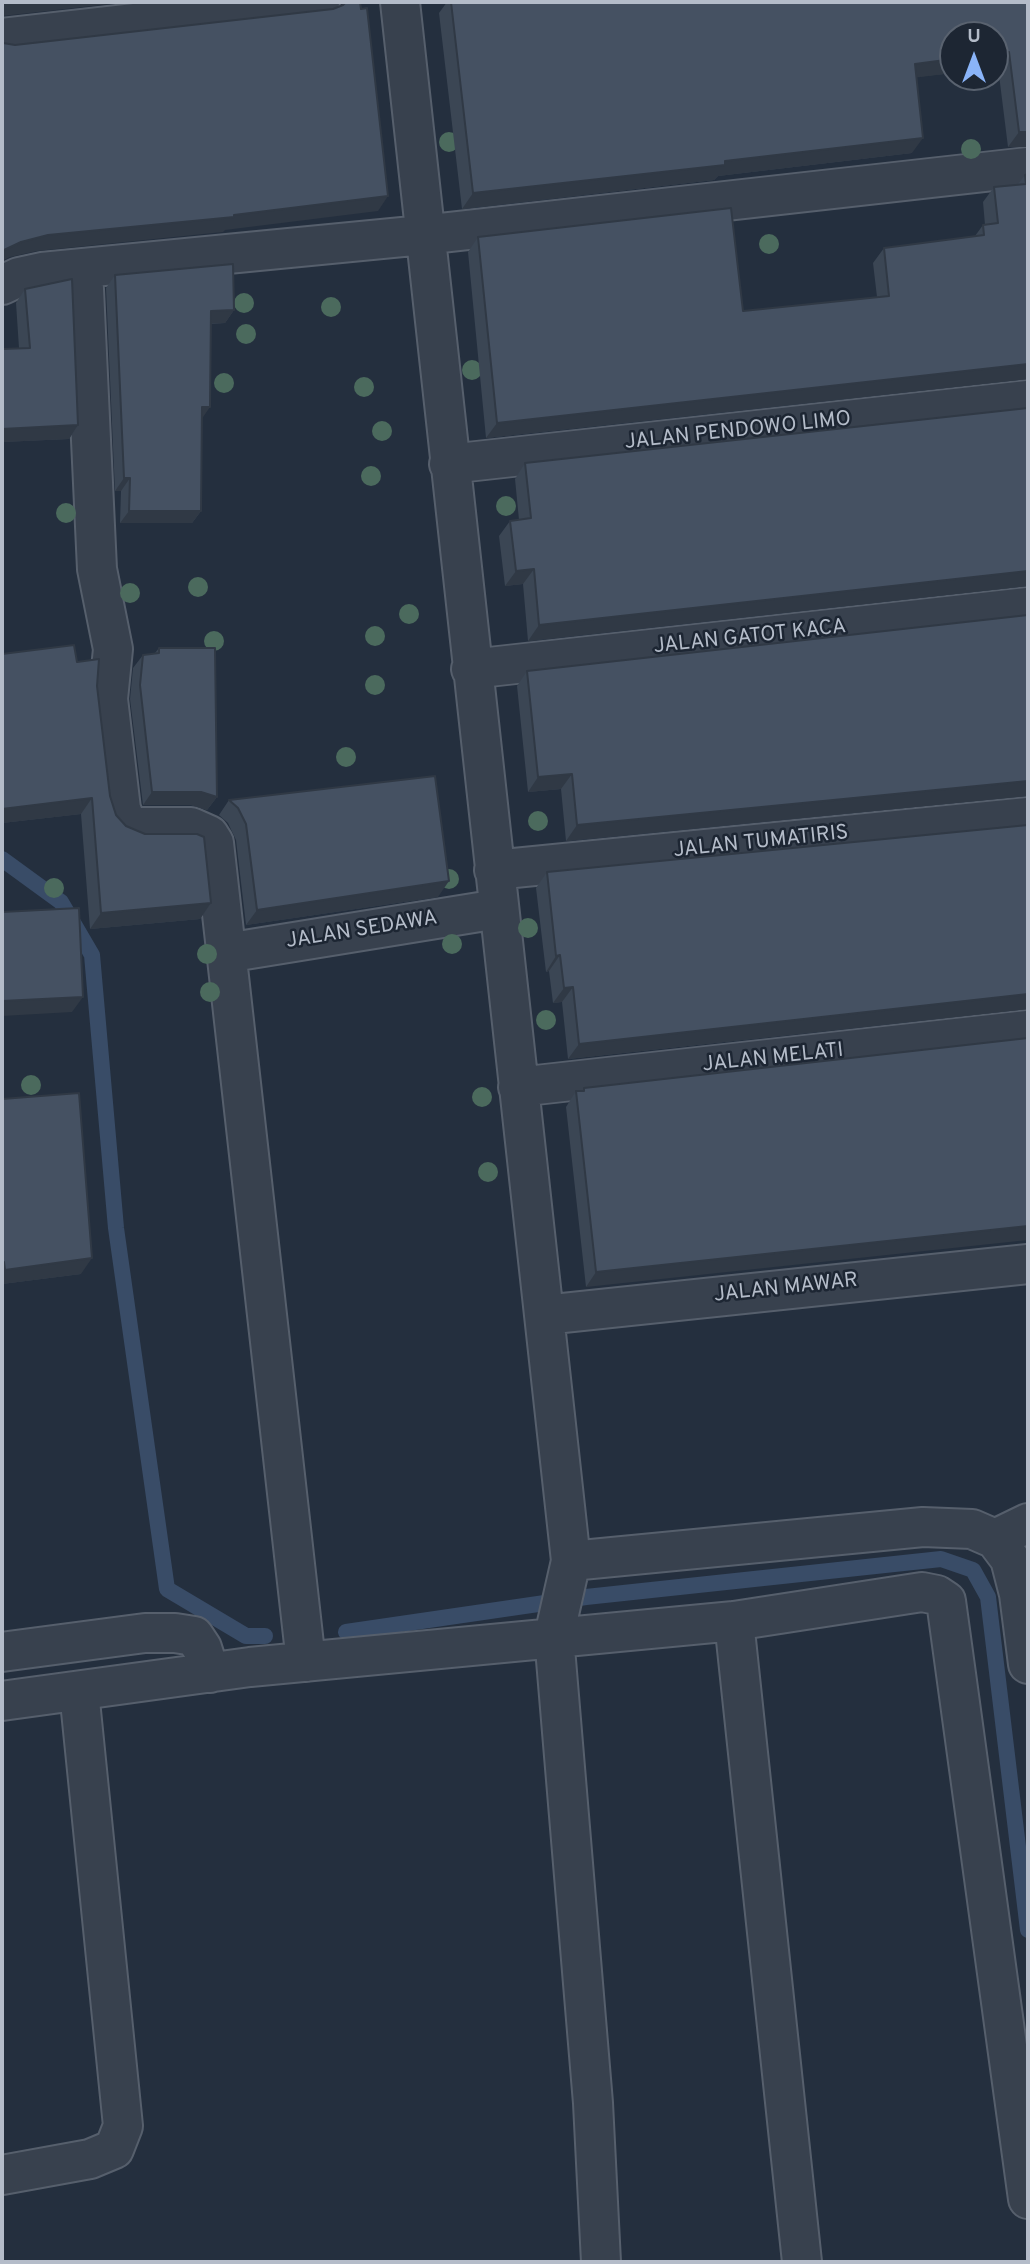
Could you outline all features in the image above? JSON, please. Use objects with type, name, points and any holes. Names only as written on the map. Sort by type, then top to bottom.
[{"type":"street","points":[[2,38],[320,2]]},
{"type":"street","points":[[400,2],[423,235],[544,1315],[569,1569],[556,1630],[593,2103],[601,2262]]},
{"type":"street","points":[[2,285],[19,277],[83,268],[423,235],[1028,167]]},
{"type":"street","points":[[83,268],[97,569],[113,649],[108,699],[121,809],[126,822],[135,827],[191,827],[209,835],[214,843],[306,1662]]},
{"type":"street","name":"JALAN PENDOWO LIMO","points":[[449,464],[1028,400]]},
{"type":"street","name":"JALAN GATOT KACA","points":[[471,668],[1028,607]]},
{"type":"street","name":"JALAN TUMATIRIS","points":[[494,870],[1028,817]]},
{"type":"street","name":"JALAN SEDAWA","points":[[226,953],[498,909]]},
{"type":"street","name":"JALAN MELATI","points":[[519,1087],[1028,1030]]},
{"type":"street","name":"JALAN MAWAR","points":[[544,1315],[1028,1264]]},
{"type":"street","points":[[569,1569],[923,1527],[1012,1531],[1004,1547],[1016,1575],[1028,1664]]},
{"type":"street","points":[[2,1701],[556,1630],[734,1621],[922,1592],[937,1595],[946,1601],[1028,2199]]},
{"type":"street","points":[[734,1621],[802,2262]]},
{"type":"street","points":[[2,1652],[145,1633],[175,1633],[194,1636],[202,1648],[210,1673]]},
{"type":"street","points":[[2,2175],[90,2159],[114,2149],[123,2126],[79,1691]]},
{"type":"building","points":[[346,2],[360,2],[361,9],[367,8],[388,196],[234,217],[48,235],[21,242],[2,251],[2,41],[15,45],[333,9]]},
{"type":"building","points":[[451,2],[1028,2],[1028,132],[1019,132],[1009,52],[1009,21],[939,21],[939,61],[915,64],[923,138],[725,161],[725,165],[473,193]]},
{"type":"building","points":[[1028,174],[1028,364],[497,423],[478,237],[731,208],[743,311],[889,296],[884,248],[984,235],[983,225],[998,223],[994,187],[1026,184],[1025,175]]},
{"type":"building","points":[[233,264],[234,310],[211,311],[210,407],[202,407],[201,511],[129,511],[130,478],[124,478],[115,275]]},
{"type":"building","points":[[72,279],[78,425],[2,429],[2,349],[30,348],[25,289]]},
{"type":"building","points":[[1028,408],[1028,571],[539,625],[534,569],[516,571],[510,521],[531,518],[525,463]]},
{"type":"building","points":[[1028,615],[1028,781],[577,825],[572,774],[538,777],[527,671]]},
{"type":"building","points":[[74,645],[77,662],[99,659],[97,686],[110,796],[116,815],[126,826],[145,834],[197,834],[204,837],[211,903],[101,913],[92,798],[2,809],[2,654]]},
{"type":"building","points":[[159,648],[215,648],[217,797],[201,792],[152,792],[140,685],[143,655],[159,653]]},
{"type":"building","points":[[435,776],[449,881],[257,910],[246,824],[238,808],[229,800]]},
{"type":"building","points":[[1028,825],[1028,994],[579,1044],[573,987],[564,988],[560,955],[556,956],[547,872]]},
{"type":"building","points":[[79,908],[83,997],[2,1001],[2,912]]},
{"type":"building","points":[[1028,1038],[1028,1226],[596,1272],[576,1091]]},
{"type":"building","points":[[79,1093],[92,1258],[5,1270],[2,1262],[2,1099]]},
{"type":"waterway","points":[[2,859],[61,902],[92,955],[116,1228],[167,1589],[246,1636],[265,1636]]},
{"type":"waterway","points":[[346,1632],[586,1597],[941,1559],[973,1570],[988,1597],[1028,1930]]}]
